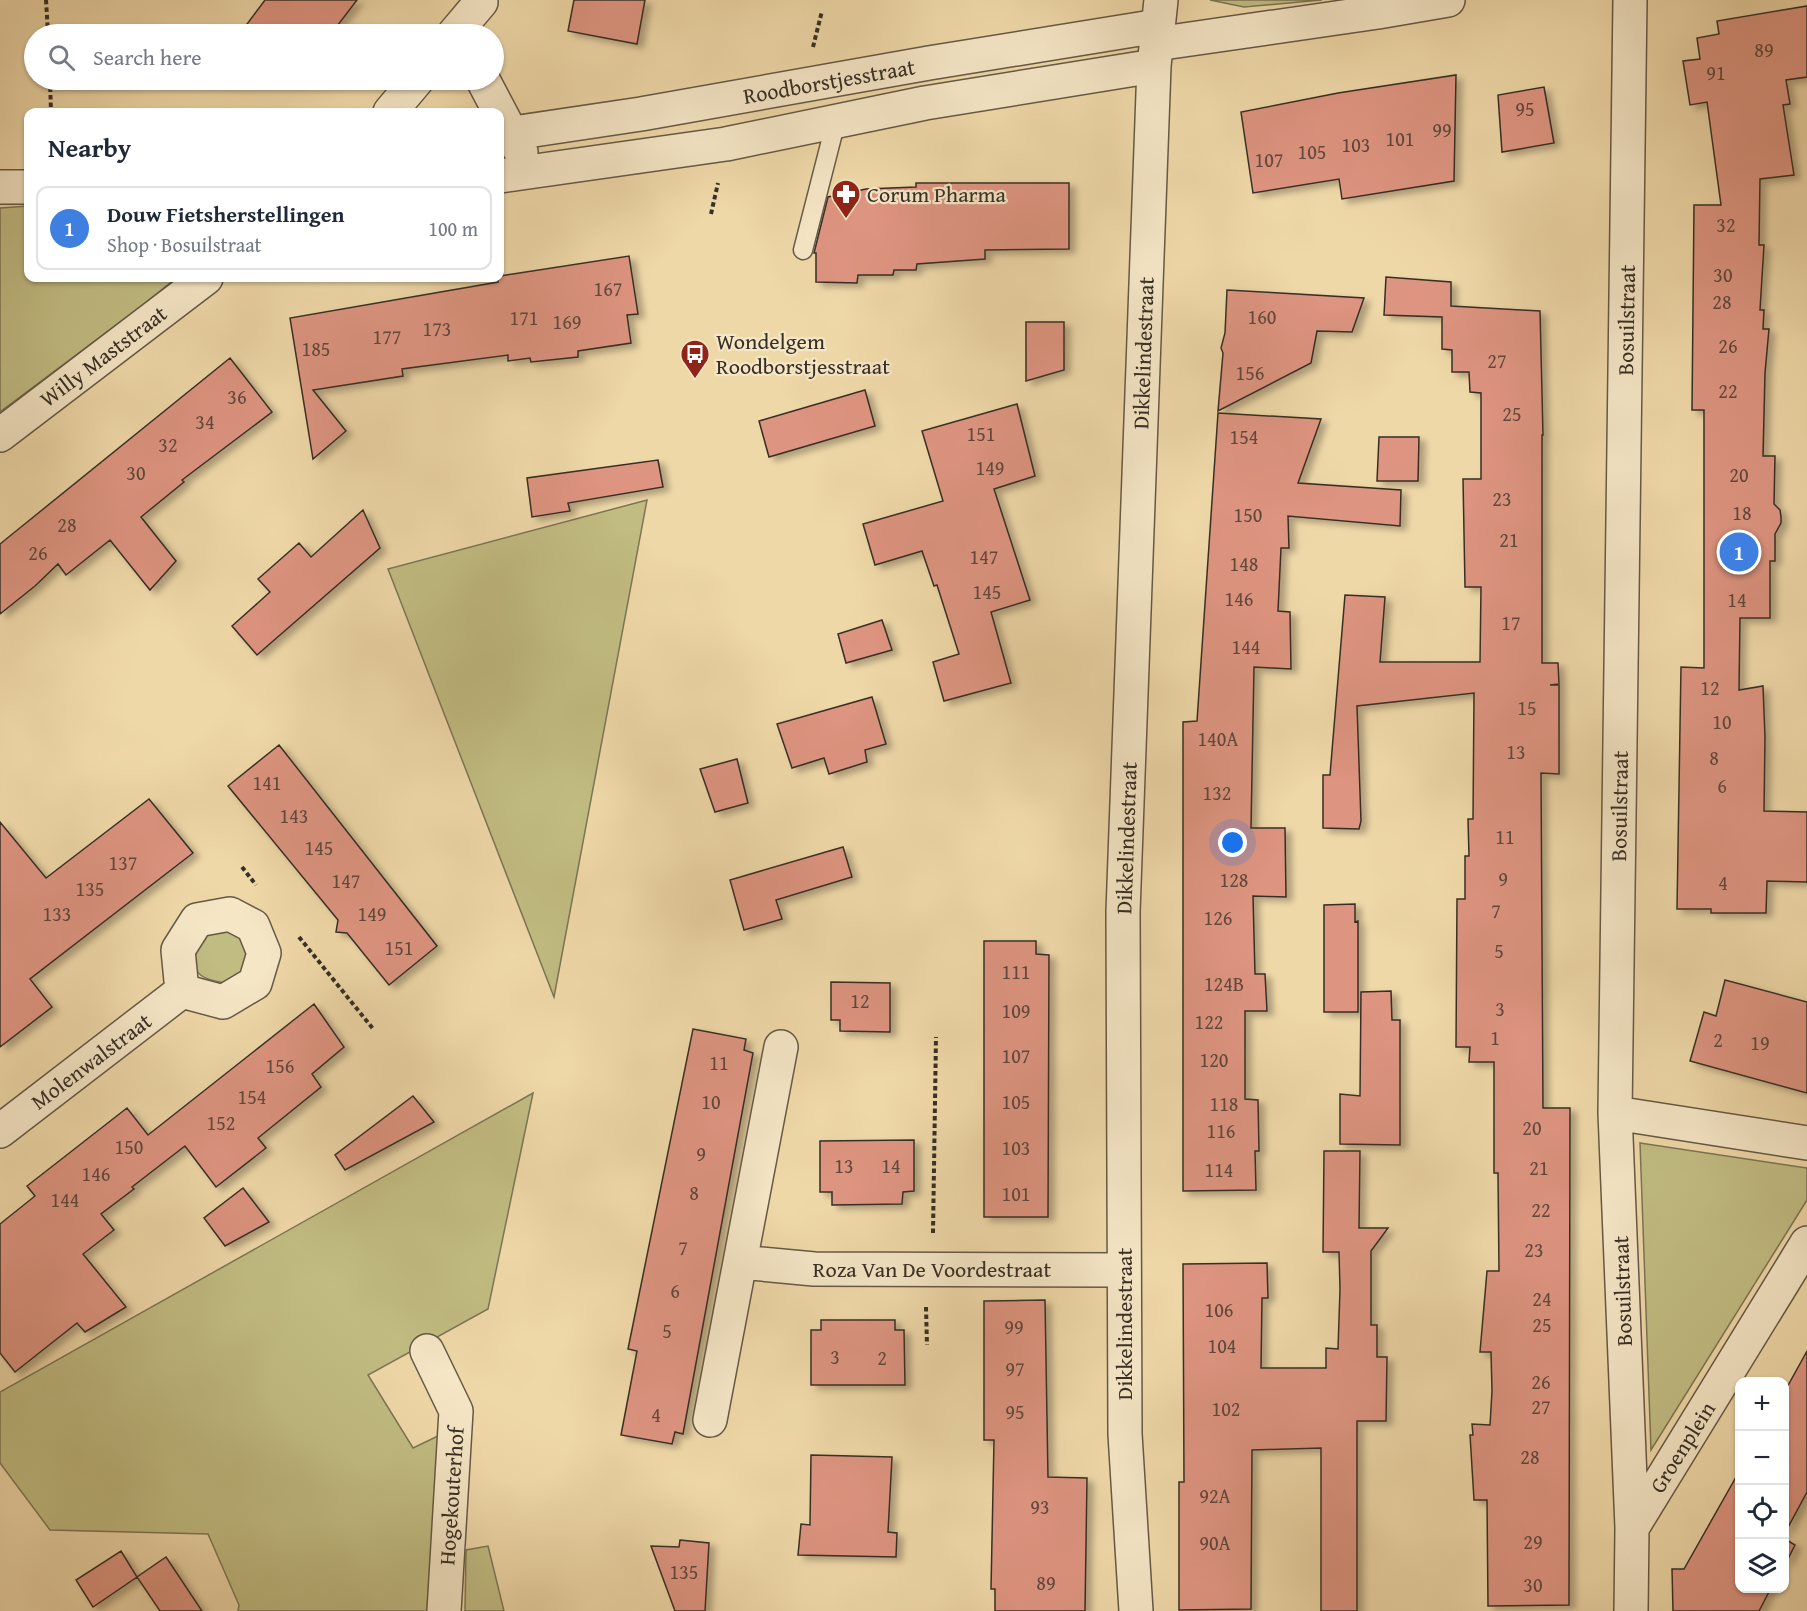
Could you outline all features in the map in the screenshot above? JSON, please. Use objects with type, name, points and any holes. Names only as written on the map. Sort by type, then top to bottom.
[{"type":"street","name":"Roodborstjesstraat","points":[[505,134],[641,114],[928,63],[1158,34],[1367,14],[1448,0]]},
{"type":"street","name":"Bosuilstraat","points":[[1630,0],[1615,1113],[1632,1528],[1631,1611]]},
{"type":"street","points":[[462,24],[481,1]]},
{"type":"street","points":[[479,24],[481,1]]},
{"type":"street","name":"Roodborstjesstraat","points":[[504,175],[726,144],[925,103],[1158,34]]},
{"type":"street","name":"Dikkelindestraat","points":[[1136,1611],[1125,1434],[1123,912],[1158,34]]},
{"type":"street","points":[[393,108],[409,90]]},
{"type":"street","points":[[487,90],[494,108]]},
{"type":"street","points":[[505,134],[532,171]]},
{"type":"street","points":[[0,187],[24,187]]},
{"type":"street","name":"Willy Maststraat","points":[[0,435],[201,282]]},
{"type":"street","name":"Molenwalstraat","points":[[0,1131],[182,991]]},
{"type":"street","points":[[710,1420],[781,1047]]},
{"type":"street","points":[[1615,1113],[1807,1143]]},
{"type":"street","name":"Groenplein","points":[[1632,1528],[1807,1243]]},
{"type":"street","name":"Roza Van De Voordestraat","points":[[740,1262],[814,1269],[1124,1270]]},
{"type":"street","name":"Hogekouterhof","points":[[427,1351],[456,1411],[444,1611]]},
{"type":"lane","points":[[803,250],[836,122]]},
{"type":"path","points":[[46,0],[47,24]]},
{"type":"path","points":[[50,90],[51,108]]},
{"type":"path","points":[[242,867],[256,885]]},
{"type":"path","points":[[294,931],[374,1030]]},
{"type":"path","points":[[933,1269],[936,1037]]},
{"type":"shaded area","points":[[1210,0],[1322,0],[1244,7]]},
{"type":"shaded area","points":[[24,206],[24,282],[171,282],[0,412],[0,208]]},
{"type":"shaded area","points":[[647,500],[554,997],[388,569]]},
{"type":"shaded area","points":[[230,928],[249,944],[247,969],[226,983],[206,978],[197,971],[195,965],[197,939],[206,931]]},
{"type":"shaded area","points":[[533,1093],[488,1309],[368,1375],[413,1448],[440,1435],[427,1611],[238,1611],[239,1605],[208,1534],[50,1530],[0,1463],[0,1392]]},
{"type":"shaded area","points":[[1640,1143],[1807,1168],[1807,1200],[1651,1450]]},
{"type":"shaded area","points":[[488,1546],[504,1611],[465,1611],[466,1550]]},
{"type":"building","points":[[265,0],[357,0],[339,24],[247,24]]},
{"type":"building","points":[[574,0],[645,0],[637,44],[568,31]]},
{"type":"building","points":[[1807,6],[1807,77],[1786,80],[1790,104],[1783,105],[1794,175],[1760,179],[1759,245],[1764,245],[1760,310],[1764,310],[1763,329],[1769,329],[1765,373],[1763,456],[1775,456],[1774,504],[1780,510],[1781,523],[1775,534],[1775,561],[1770,561],[1770,618],[1740,618],[1739,690],[1763,686],[1764,811],[1807,812],[1807,882],[1767,881],[1766,913],[1711,913],[1711,909],[1677,909],[1681,667],[1704,668],[1704,410],[1692,410],[1694,205],[1721,205],[1707,102],[1690,105],[1683,61],[1700,59],[1697,38],[1719,34],[1717,21]]},
{"type":"building","points":[[1456,75],[1454,181],[1342,199],[1339,179],[1253,193],[1241,112],[1338,93]]},
{"type":"building","points":[[1544,87],[1554,143],[1502,152],[1498,95]]},
{"type":"building","points":[[916,183],[1069,183],[1069,249],[985,250],[985,259],[917,264],[916,270],[894,270],[893,275],[858,275],[857,283],[816,282],[816,253],[814,253],[828,197],[866,189],[916,187]]},
{"type":"building","points":[[629,256],[638,314],[627,315],[631,343],[578,351],[578,357],[531,362],[530,358],[508,361],[508,355],[402,369],[403,376],[313,390],[346,431],[313,459],[290,318],[504,282],[504,275]]},
{"type":"building","points":[[1386,277],[1451,282],[1451,306],[1540,311],[1543,435],[1542,663],[1558,663],[1559,684],[1550,685],[1559,685],[1559,774],[1541,773],[1543,1108],[1570,1108],[1569,1605],[1488,1606],[1487,1500],[1474,1500],[1470,1435],[1473,1435],[1472,1424],[1490,1425],[1492,1391],[1491,1352],[1480,1352],[1487,1271],[1499,1271],[1498,1173],[1494,1173],[1494,1062],[1469,1062],[1470,1047],[1456,1047],[1457,899],[1465,899],[1465,856],[1469,856],[1468,819],[1473,819],[1474,693],[1357,706],[1361,821],[1359,829],[1323,828],[1323,775],[1330,775],[1345,595],[1385,597],[1380,662],[1480,662],[1481,587],[1465,587],[1463,479],[1481,479],[1481,393],[1470,392],[1469,372],[1452,372],[1452,350],[1442,349],[1442,317],[1384,315]]},
{"type":"building","points":[[1227,290],[1364,298],[1352,332],[1317,331],[1311,363],[1218,411]]},
{"type":"building","points":[[1026,322],[1064,322],[1064,370],[1026,381]]},
{"type":"building","points":[[230,358],[272,412],[182,480],[184,482],[141,517],[176,561],[150,590],[110,540],[66,575],[58,564],[0,614],[0,544]]},
{"type":"building","points":[[865,390],[875,426],[769,457],[759,421]]},
{"type":"building","points":[[1017,404],[1035,476],[994,489],[1030,600],[991,612],[1011,683],[944,701],[933,662],[959,654],[937,585],[934,586],[922,551],[875,565],[863,524],[943,501],[922,431]]},
{"type":"building","points":[[1218,413],[1321,419],[1298,483],[1401,490],[1400,526],[1288,516],[1289,548],[1281,548],[1278,611],[1290,612],[1291,669],[1254,667],[1251,828],[1285,828],[1286,897],[1253,896],[1255,974],[1265,974],[1267,1011],[1245,1011],[1245,1099],[1258,1100],[1259,1151],[1255,1151],[1256,1190],[1183,1191],[1183,722],[1197,721]]},
{"type":"building","points":[[1379,437],[1419,437],[1418,481],[1377,481]]},
{"type":"building","points":[[658,460],[663,487],[568,503],[570,511],[532,517],[527,478]]},
{"type":"building","points":[[363,510],[380,548],[257,655],[232,626],[270,592],[258,579],[299,543],[311,557]]},
{"type":"building","points":[[882,620],[892,650],[846,663],[838,634]]},
{"type":"building","points":[[872,697],[886,744],[865,750],[867,762],[829,774],[824,758],[792,768],[777,724]]},
{"type":"building","points":[[279,745],[437,946],[389,985],[347,933],[336,932],[338,920],[228,786]]},
{"type":"building","points":[[737,759],[748,803],[715,812],[700,769]]},
{"type":"building","points":[[149,799],[193,853],[30,979],[52,1007],[0,1047],[0,822],[46,878]]},
{"type":"building","points":[[843,847],[852,877],[776,900],[782,919],[744,930],[730,880]]},
{"type":"building","points":[[1355,904],[1355,922],[1358,921],[1358,1012],[1324,1012],[1324,905]]},
{"type":"building","points":[[984,941],[1036,941],[1036,954],[1049,955],[1048,1217],[984,1217]]},
{"type":"building","points":[[1725,980],[1807,1002],[1807,1093],[1690,1061],[1704,1012],[1716,1016]]},
{"type":"building","points":[[831,982],[890,983],[890,1032],[840,1031],[840,1020],[831,1020]]},
{"type":"building","points":[[1391,991],[1392,1020],[1400,1020],[1400,1145],[1340,1144],[1340,1094],[1360,1096],[1361,992]]},
{"type":"building","points":[[314,1004],[344,1047],[312,1074],[321,1087],[258,1138],[266,1148],[216,1187],[185,1146],[101,1214],[114,1230],[83,1254],[126,1307],[85,1332],[77,1323],[15,1372],[0,1353],[0,1224],[35,1196],[27,1186],[127,1108],[148,1135]]},
{"type":"building","points":[[693,1029],[746,1039],[744,1050],[753,1053],[683,1434],[675,1432],[672,1444],[621,1435],[637,1351],[628,1349]]},
{"type":"building","points":[[413,1096],[434,1122],[345,1170],[335,1155]]},
{"type":"building","points":[[914,1140],[914,1191],[903,1192],[902,1204],[832,1205],[832,1192],[820,1192],[820,1141]]},
{"type":"building","points":[[1324,1151],[1360,1151],[1359,1228],[1388,1228],[1371,1251],[1371,1325],[1377,1325],[1377,1357],[1387,1357],[1386,1421],[1357,1421],[1357,1611],[1321,1611],[1321,1448],[1252,1450],[1251,1609],[1179,1610],[1179,1482],[1184,1482],[1183,1264],[1267,1263],[1268,1298],[1262,1298],[1261,1368],[1326,1368],[1326,1348],[1338,1349],[1340,1289],[1339,1252],[1323,1252]]},
{"type":"building","points":[[243,1188],[269,1222],[225,1246],[204,1218]]},
{"type":"building","points":[[1045,1300],[1048,1477],[1087,1478],[1085,1611],[995,1611],[995,1589],[991,1589],[994,1440],[984,1440],[984,1301]]},
{"type":"building","points":[[821,1320],[895,1320],[895,1330],[904,1330],[905,1385],[811,1385],[811,1330],[821,1330]]},
{"type":"building","points":[[1807,1351],[1807,1492],[1789,1526],[1789,1431],[1789,1384]]},
{"type":"building","points":[[811,1455],[892,1457],[888,1532],[897,1533],[896,1557],[798,1555],[801,1524],[810,1525]]},
{"type":"building","points":[[1735,1479],[1735,1593],[1768,1593],[1759,1611],[1673,1611],[1672,1569],[1684,1569]]},
{"type":"building","points":[[680,1540],[709,1543],[705,1611],[675,1611],[651,1546],[679,1547]]},
{"type":"building","points":[[1789,1541],[1795,1545],[1789,1557]]},
{"type":"building","points":[[121,1551],[137,1577],[93,1607],[76,1580]]},
{"type":"building","points":[[166,1557],[202,1611],[160,1611],[137,1577]]},
{"type":"place","name":"Corum Pharma","points":[[846,220]]},
{"type":"place","name":"Wondelgem Roodborstjesstraat","points":[[695,380]]},
{"type":"place","name":"Douw Fietsherstellingen","points":[[1739,552]]}]
